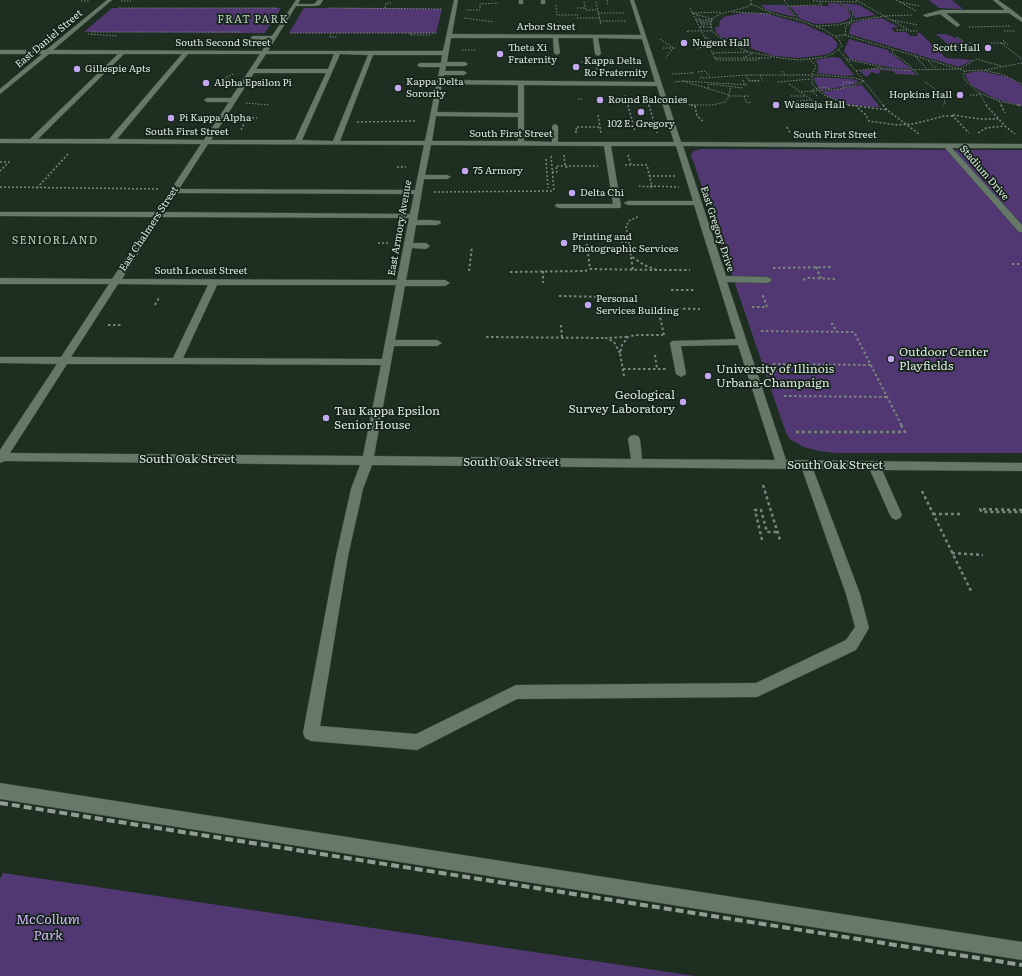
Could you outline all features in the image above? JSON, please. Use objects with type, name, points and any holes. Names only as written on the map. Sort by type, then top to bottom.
[{"type":"street","name":"East Daniel Street","points":[[0,92],[110,0]]},
{"type":"street","points":[[297,3],[314,5],[318,4],[321,0]]},
{"type":"street","name":"East Armory Avenue","points":[[456,0],[421,176],[368,460],[357,489],[342,556],[311,733],[417,742],[516,692],[757,690],[851,645],[862,628],[853,594],[806,465]]},
{"type":"street","name":"East Gregory Drive","points":[[632,0],[782,465]]},
{"type":"street","points":[[995,0],[1022,20]]},
{"type":"street","name":"East Chalmers Street","points":[[0,458],[297,3]]},
{"type":"street","points":[[924,15],[941,12],[1010,11]]},
{"type":"street","points":[[941,12],[957,25]]},
{"type":"street","name":"Arbor Street","points":[[449,36],[537,39],[570,34],[643,37]]},
{"type":"street","points":[[555,36],[558,53]]},
{"type":"street","points":[[595,36],[598,54]]},
{"type":"street","points":[[253,38],[273,38]]},
{"type":"street","points":[[177,53],[184,46]]},
{"type":"street","points":[[198,53],[203,46]]},
{"type":"street","name":"South Second Street","points":[[0,52],[446,54]]},
{"type":"street","points":[[32,141],[123,52]]},
{"type":"street","points":[[111,142],[186,53]]},
{"type":"street","points":[[298,142],[338,53]]},
{"type":"street","points":[[336,142],[371,53]]},
{"type":"street","points":[[443,67],[465,64]]},
{"type":"street","points":[[420,65],[443,67],[464,73]]},
{"type":"street","points":[[252,71],[329,72]]},
{"type":"street","points":[[440,82],[554,83],[597,87],[659,84]]},
{"type":"street","points":[[521,83],[521,144]]},
{"type":"street","points":[[207,100],[233,100]]},
{"type":"street","points":[[433,114],[521,114]]},
{"type":"street","points":[[555,129],[555,144]]},
{"type":"street","name":"South First Street","points":[[0,141],[521,144],[607,144],[621,141],[678,144],[1022,146]]},
{"type":"street","points":[[560,206],[617,206],[607,144]]},
{"type":"street","name":"Stadium Drive","points":[[947,146],[1022,230]]},
{"type":"street","points":[[421,176],[447,176]]},
{"type":"street","points":[[174,191],[418,192]]},
{"type":"street","points":[[628,203],[697,203]]},
{"type":"street","points":[[0,214],[159,215],[413,220],[437,224]]},
{"type":"street","points":[[408,245],[426,246]]},
{"type":"street","points":[[722,279],[768,280]]},
{"type":"street","name":"South Locust Street","points":[[0,281],[444,283]]},
{"type":"street","points":[[176,362],[214,282]]},
{"type":"street","points":[[681,371],[675,343],[742,342]]},
{"type":"street","points":[[390,343],[436,343]]},
{"type":"street","points":[[0,360],[386,362]]},
{"type":"street","points":[[634,439],[638,464]]},
{"type":"street","name":"South Oak Street","points":[[0,458],[368,460],[1022,467]]},
{"type":"street","points":[[874,465],[896,515]]},
{"type":"street","points":[[0,791],[802,915],[1022,951]]},
{"type":"path","points":[[384,8],[388,0]]},
{"type":"path","points":[[607,0],[608,6]]},
{"type":"path","points":[[784,0],[799,20]]},
{"type":"path","points":[[836,0],[853,13],[851,22],[845,28],[845,35]]},
{"type":"path","points":[[896,0],[924,15]]},
{"type":"path","points":[[120,1],[131,1]]},
{"type":"path","points":[[813,1],[857,1],[910,30],[913,34]]},
{"type":"path","points":[[555,2],[557,15],[578,15]]},
{"type":"path","points":[[584,2],[586,10]]},
{"type":"path","points":[[596,2],[602,29]]},
{"type":"path","points":[[788,6],[822,6],[819,2]]},
{"type":"path","points":[[900,2],[921,6]]},
{"type":"path","points":[[386,3],[391,3]]},
{"type":"path","points":[[464,10],[480,10],[480,4],[498,3]]},
{"type":"path","points":[[699,26],[704,27],[717,15],[744,8],[751,4]]},
{"type":"path","points":[[714,53],[749,52],[780,58],[809,59],[830,55],[839,50],[842,44],[835,36],[814,26],[799,20],[774,14],[751,4]]},
{"type":"path","points":[[112,8],[282,8]]},
{"type":"path","points":[[326,8],[442,9]]},
{"type":"path","points":[[577,8],[598,10]]},
{"type":"path","points":[[690,8],[710,48],[714,53],[726,59]]},
{"type":"path","points":[[692,13],[726,12],[774,14]]},
{"type":"path","points":[[598,13],[625,13]]},
{"type":"path","points":[[692,13],[702,16],[711,22],[712,30],[720,38],[749,52]]},
{"type":"path","points":[[697,14],[704,27]]},
{"type":"path","points":[[814,26],[837,25],[884,16],[924,15]]},
{"type":"path","points":[[702,16],[707,24]]},
{"type":"path","points":[[463,18],[497,22]]},
{"type":"path","points":[[577,18],[600,18]]},
{"type":"path","points":[[890,20],[918,24]]},
{"type":"path","points":[[600,21],[627,21]]},
{"type":"path","points":[[697,21],[711,22]]},
{"type":"path","points":[[699,26],[711,22]]},
{"type":"path","points":[[688,32],[687,31],[712,30]]},
{"type":"path","points":[[896,30],[917,31]]},
{"type":"path","points":[[1004,31],[1022,31]]},
{"type":"path","points":[[84,32],[247,32]]},
{"type":"path","points":[[289,33],[436,33]]},
{"type":"path","points":[[331,33],[330,37],[338,37]]},
{"type":"path","points":[[88,34],[117,36]]},
{"type":"path","points":[[416,34],[426,36],[432,35]]},
{"type":"path","points":[[415,38],[416,34]]},
{"type":"path","points":[[835,36],[845,35],[966,71],[1004,67],[1022,62]]},
{"type":"path","points":[[705,37],[722,46]]},
{"type":"path","points":[[955,37],[972,43]]},
{"type":"path","points":[[660,39],[674,48]]},
{"type":"path","points":[[1002,40],[1008,45]]},
{"type":"path","points":[[966,42],[969,47],[969,52]]},
{"type":"path","points":[[991,43],[1006,43]]},
{"type":"path","points":[[1001,43],[1022,59]]},
{"type":"path","points":[[697,48],[710,48],[731,44]]},
{"type":"path","points":[[663,48],[674,48]]},
{"type":"path","points":[[666,58],[674,48]]},
{"type":"path","points":[[458,50],[477,50]]},
{"type":"path","points":[[839,50],[887,110],[922,137]]},
{"type":"path","points":[[894,50],[892,53],[919,74]]},
{"type":"path","points":[[726,59],[739,52]]},
{"type":"path","points":[[714,53],[716,60],[758,60],[761,58],[780,58]]},
{"type":"path","points":[[743,59],[754,53]]},
{"type":"path","points":[[914,56],[928,70]]},
{"type":"path","points":[[809,59],[816,66],[811,79],[813,86],[818,91],[836,101],[857,107],[887,110]]},
{"type":"path","points":[[846,59],[888,68]]},
{"type":"path","points":[[856,71],[872,68],[915,70],[960,69],[976,59],[1004,67]]},
{"type":"path","points":[[927,60],[938,70]]},
{"type":"path","points":[[594,72],[600,72],[599,61]]},
{"type":"path","points":[[136,75],[148,62]]},
{"type":"path","points":[[581,62],[593,62]]},
{"type":"path","points":[[610,63],[640,64]]},
{"type":"path","points":[[596,67],[597,70],[597,67],[600,67]]},
{"type":"path","points":[[782,70],[785,76]]},
{"type":"path","points":[[982,70],[1005,75],[1022,84]]},
{"type":"path","points":[[672,74],[680,72],[693,74],[692,71],[705,71],[710,76]]},
{"type":"path","points":[[966,71],[963,73],[963,77],[979,94],[998,119],[1016,135]]},
{"type":"path","points":[[226,90],[219,86],[224,78],[237,73]]},
{"type":"path","points":[[749,81],[763,82],[760,75]]},
{"type":"path","points":[[700,77],[812,75],[855,78],[864,81]]},
{"type":"path","points":[[675,82],[683,81],[746,85],[743,81],[760,81],[748,80],[746,76]]},
{"type":"path","points":[[774,76],[778,82],[811,79]]},
{"type":"path","points":[[789,76],[794,80]]},
{"type":"path","points":[[221,84],[226,84],[230,78],[224,78]]},
{"type":"path","points":[[683,81],[729,95],[750,96]]},
{"type":"path","points":[[802,92],[839,90],[864,81]]},
{"type":"path","points":[[844,88],[842,84],[844,82],[854,83]]},
{"type":"path","points":[[925,82],[942,94],[945,102],[943,106]]},
{"type":"path","points":[[708,88],[709,84],[743,88]]},
{"type":"path","points":[[790,84],[812,100],[826,106],[836,101]]},
{"type":"path","points":[[691,105],[717,104],[725,102],[729,95],[731,86]]},
{"type":"path","points":[[812,92],[816,89],[824,88],[834,90]]},
{"type":"path","points":[[812,92],[817,96]]},
{"type":"path","points":[[625,94],[636,135]]},
{"type":"path","points":[[942,94],[950,94]]},
{"type":"path","points":[[970,95],[979,94],[999,101],[1022,106]]},
{"type":"path","points":[[646,95],[658,136],[654,136]]},
{"type":"path","points":[[744,96],[746,102],[751,103]]},
{"type":"path","points":[[791,96],[806,96]]},
{"type":"path","points":[[617,101],[627,99]]},
{"type":"path","points":[[797,101],[812,100]]},
{"type":"path","points":[[999,101],[1005,113]]},
{"type":"path","points":[[680,102],[696,107],[698,117],[704,122]]},
{"type":"path","points":[[246,103],[269,105]]},
{"type":"path","points":[[857,107],[866,115],[868,122],[897,125],[908,125],[952,115],[980,119],[998,119]]},
{"type":"path","points":[[598,115],[601,135]]},
{"type":"path","points":[[952,115],[972,136]]},
{"type":"path","points":[[236,118],[257,118]]},
{"type":"path","points":[[344,122],[416,122]]},
{"type":"path","points":[[555,129],[577,132],[576,128],[579,126],[600,128]]},
{"type":"path","points":[[978,133],[986,128],[1005,126]]},
{"type":"path","points":[[37,188],[73,148]]},
{"type":"path","points":[[548,188],[545,159],[551,158],[554,191],[560,206]]},
{"type":"path","points":[[0,162],[9,162],[0,171]]},
{"type":"path","points":[[625,164],[647,165],[652,186]]},
{"type":"path","points":[[546,174],[557,172],[556,166],[611,166]]},
{"type":"path","points":[[397,167],[406,167]]},
{"type":"path","points":[[649,176],[676,176]]},
{"type":"path","points":[[638,186],[680,187]]},
{"type":"path","points":[[0,188],[158,190]]},
{"type":"path","points":[[434,192],[554,191]]},
{"type":"path","points":[[633,270],[626,226],[629,221],[641,215]]},
{"type":"path","points":[[621,242],[628,242]]},
{"type":"path","points":[[378,243],[389,243]]},
{"type":"path","points":[[587,244],[590,269]]},
{"type":"path","points":[[469,271],[472,246]]},
{"type":"path","points":[[631,256],[644,265],[657,270]]},
{"type":"path","points":[[1012,264],[1022,264]]},
{"type":"path","points":[[816,267],[822,278]]},
{"type":"path","points":[[769,268],[831,267]]},
{"type":"path","points":[[510,272],[585,271],[590,269],[690,270]]},
{"type":"path","points":[[543,272],[543,283]]},
{"type":"path","points":[[803,280],[822,278],[837,279]]},
{"type":"path","points":[[757,280],[767,307]]},
{"type":"path","points":[[671,290],[695,290]]},
{"type":"path","points":[[155,305],[160,296]]},
{"type":"path","points":[[559,296],[608,297]]},
{"type":"path","points":[[752,307],[771,307]]},
{"type":"path","points":[[648,308],[700,309]]},
{"type":"path","points":[[831,324],[833,324],[836,332]]},
{"type":"path","points":[[108,325],[123,325]]},
{"type":"path","points":[[561,325],[562,338]]},
{"type":"path","points":[[761,331],[813,330],[854,332],[905,432],[796,432]]},
{"type":"path","points":[[486,337],[606,338],[628,337],[635,335],[663,335]]},
{"type":"path","points":[[620,353],[622,345],[628,337]]},
{"type":"path","points":[[606,338],[614,342],[620,353],[624,376]]},
{"type":"path","points":[[655,355],[657,369]]},
{"type":"path","points":[[773,364],[872,365]]},
{"type":"path","points":[[623,369],[681,371]]},
{"type":"path","points":[[784,396],[887,397]]},
{"type":"path","points":[[763,485],[780,540]]},
{"type":"path","points":[[922,491],[951,553],[972,593]]},
{"type":"path","points":[[980,509],[1022,511],[982,512],[980,509]]},
{"type":"path","points":[[762,540],[755,510],[761,510],[767,532],[777,532]]},
{"type":"path","points":[[933,514],[963,514]]},
{"type":"path","points":[[951,553],[983,555]]},
{"type":"green space","points":[[929,0],[952,0],[963,9],[939,8]]},
{"type":"green space","points":[[829,3],[837,3],[847,9],[851,15],[850,17],[847,20],[838,23],[816,24],[800,19],[790,6],[829,6]]},
{"type":"green space","points":[[840,3],[859,5],[876,15],[855,18],[852,11]]},
{"type":"green space","points":[[761,5],[786,5],[795,17],[767,10]]},
{"type":"green space","points":[[112,8],[281,8],[265,33],[84,32]]},
{"type":"green space","points":[[304,8],[442,9],[436,33],[289,33]]},
{"type":"green space","points":[[743,13],[768,14],[804,24],[832,37],[837,43],[837,47],[832,52],[824,55],[799,58],[774,56],[750,48],[743,48],[722,38],[716,32],[715,27],[719,27],[720,21],[723,17]]},
{"type":"green space","points":[[881,18],[899,27],[891,28],[895,32],[906,32],[910,36],[918,36],[917,33],[920,33],[946,58],[973,60],[959,67],[849,34],[853,23]]},
{"type":"green space","points":[[936,34],[945,34],[959,39],[964,43],[967,50],[965,52],[957,52]]},
{"type":"green space","points":[[849,39],[888,50],[912,69],[893,68],[850,59],[844,51]]},
{"type":"green space","points":[[833,57],[840,58],[854,75],[847,76],[816,73],[819,71],[817,70],[819,66],[815,60]]},
{"type":"green space","points":[[874,69],[911,70],[917,75],[896,74],[893,71],[880,70],[879,74],[871,72],[867,77],[860,71]]},
{"type":"green space","points":[[981,71],[1007,77],[1020,84],[1022,86],[1022,106],[993,98],[971,85],[965,74]]},
{"type":"green space","points":[[814,78],[852,79],[858,81],[857,83],[849,86],[820,90]]},
{"type":"green space","points":[[862,85],[880,107],[848,104],[829,97],[822,92]]},
{"type":"green space","name":"Outdoor Center Playfields","points":[[702,149],[1022,150],[1022,453],[834,453],[804,447],[791,440],[786,433],[691,155],[693,151]]},
{"type":"green space","name":"McCollum Park","points":[[3,873],[695,976],[0,976],[0,879]]},
{"type":"railway","points":[[0,803],[1022,965]]},
{"type":"place","name":"Nugent Hall","points":[[684,43]]},
{"type":"place","name":"Scott Hall","points":[[988,48]]},
{"type":"place","name":"Theta Xi Fraternity","points":[[500,54]]},
{"type":"place","name":"Kappa Delta Ro Fraternity","points":[[576,67]]},
{"type":"place","name":"Gillespie Apts","points":[[77,69]]},
{"type":"place","name":"Alpha Epsilon Pi","points":[[206,83]]},
{"type":"place","name":"Kappa Delta Sorority","points":[[398,88]]},
{"type":"place","name":"Hopkins Hall","points":[[960,95]]},
{"type":"place","name":"Round Balconies","points":[[600,100]]},
{"type":"place","name":"Wassaja Hall","points":[[776,105]]},
{"type":"place","name":"102 E. Gregory","points":[[641,112]]},
{"type":"place","name":"Pi Kappa Alpha","points":[[171,118]]},
{"type":"place","name":"75 Armory","points":[[465,171]]},
{"type":"place","name":"Delta Chi","points":[[572,193]]},
{"type":"place","name":"Printing and Photographic Services","points":[[564,243]]},
{"type":"place","name":"Personal Services Building","points":[[588,305]]},
{"type":"place","name":"Outdoor Center Playfields","points":[[891,359]]},
{"type":"place","name":"University of Illinois Urbana-Champaign","points":[[708,376]]},
{"type":"place","name":"Geological Survey Laboratory","points":[[683,402]]},
{"type":"place","name":"Tau Kappa Epsilon Senior House","points":[[326,418]]},
{"type":"district","name":"FRAT PARK","points":[[253,20]]},
{"type":"district","name":"SENIORLAND","points":[[55,241]]}]
